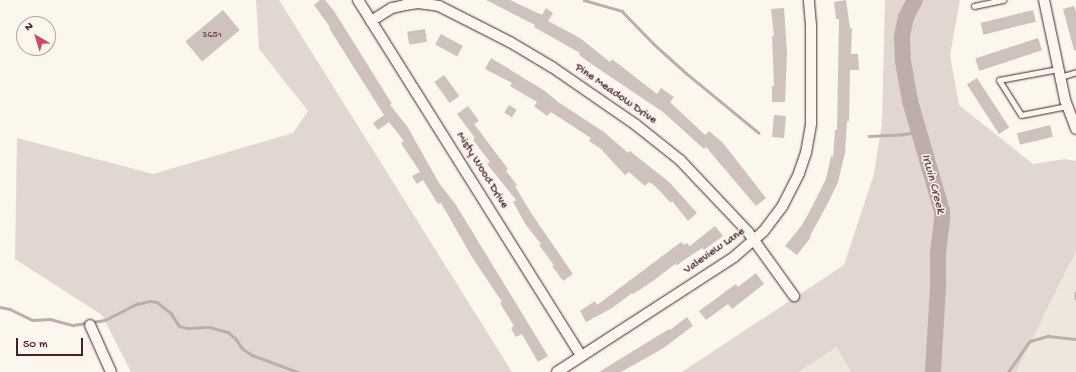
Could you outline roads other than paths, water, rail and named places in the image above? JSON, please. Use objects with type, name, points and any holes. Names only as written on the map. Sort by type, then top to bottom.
[{"type":"street","name":"Misty Wood Drive","points":[[358,0],[581,356]]},
{"type":"street","name":"Valeview Lane","points":[[557,372],[734,257],[755,240],[782,207],[797,179],[806,153],[812,110],[811,25],[808,0]]},
{"type":"street","points":[[1044,0],[1067,106],[1076,129]]},
{"type":"street","name":"Pine Meadow Drive","points":[[371,21],[392,8],[418,3],[432,4],[452,11],[510,42],[573,80],[654,138],[693,173],[755,240],[794,296]]},
{"type":"street","points":[[90,325],[112,372]]},
{"type":"lane","points":[[974,6],[1003,0]]},
{"type":"lane","points":[[1067,106],[1021,115],[999,80],[1076,72]]},
{"type":"waterway","points":[[584,0],[622,11],[655,45],[686,73],[759,133]]},
{"type":"waterway","name":"Irwin Creek","points":[[915,0],[906,17],[902,36],[903,61],[910,101],[942,211],[938,255],[938,287],[933,372]]},
{"type":"waterway","points":[[869,136],[919,132]]},
{"type":"waterway","points":[[1076,293],[1076,298]]},
{"type":"waterway","points":[[0,307],[10,309],[33,320],[50,319],[73,325],[105,320],[137,304],[150,301],[157,302],[171,313],[179,326],[188,328],[209,327],[228,332],[236,339],[242,348],[252,355],[298,372]]},
{"type":"waterway","points":[[1008,372],[1030,341],[1048,336],[1076,339]]}]
